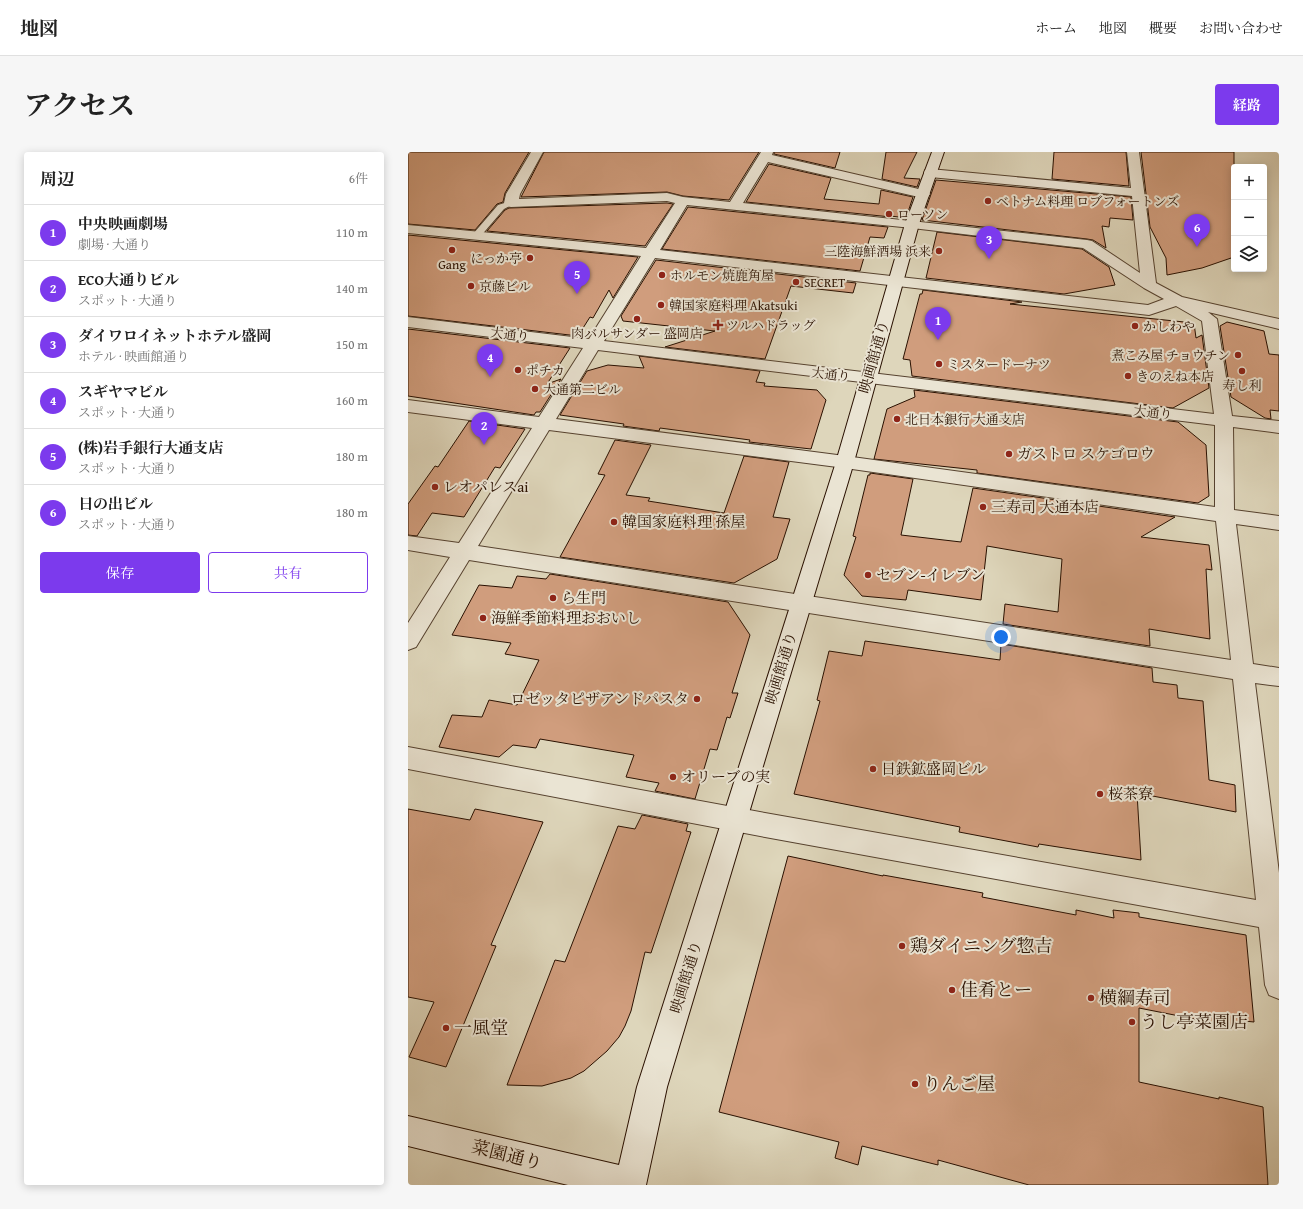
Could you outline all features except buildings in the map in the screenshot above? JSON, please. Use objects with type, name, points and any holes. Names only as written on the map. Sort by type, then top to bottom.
[{"type":"street","points":[[538,152],[513,194],[511,203],[667,197],[683,201],[912,224],[1087,244],[1148,285],[1209,319],[1224,420],[1225,516],[1275,916],[1279,985]]},
{"type":"street","name":"映画館通り","points":[[630,1185],[652,1087],[845,462],[912,224],[938,152]]},
{"type":"street","points":[[1133,152],[1139,193],[1148,285]]},
{"type":"street","points":[[734,206],[766,154],[923,194]]},
{"type":"street","points":[[930,174],[1139,193]]},
{"type":"street","points":[[408,640],[683,201]]},
{"type":"street","points":[[408,229],[650,253],[1148,310],[1177,300],[1279,324]]},
{"type":"street","name":"大通り","points":[[408,322],[1279,427]]},
{"type":"street","points":[[408,406],[845,462],[1279,523]]},
{"type":"street","points":[[408,543],[1279,677]]},
{"type":"street","points":[[408,758],[734,820],[1275,916]]},
{"type":"street","name":"菜園通り","points":[[408,1131],[546,1165],[606,1177],[630,1185]]},
{"type":"lane","points":[[476,236],[501,207],[511,203]]},
{"type":"place","name":"ベトナム料理 ロブフォートンズ","points":[[988,201]]},
{"type":"place","name":"ローソン","points":[[889,214]]},
{"type":"place","name":"日の出ビル","points":[[1197,247]]},
{"type":"place","name":"Gang","points":[[452,250]]},
{"type":"place","name":"三陸海鮮酒場 浜来","points":[[939,251]]},
{"type":"place","name":"にっか亭","points":[[530,258]]},
{"type":"place","name":"ダイワロイネットホテル盛岡","points":[[989,259]]},
{"type":"place","name":"ホルモン焼鹿角屋","points":[[662,275]]},
{"type":"place","name":"SECRET","points":[[796,282]]},
{"type":"place","name":"京藤ビル","points":[[471,286]]},
{"type":"place","name":"(株)岩手銀行大通支店","points":[[577,294]]},
{"type":"place","name":"韓国家庭料理 Akatsuki","points":[[661,305]]},
{"type":"place","name":"肉バルサンダー 盛岡店","points":[[637,319]]},
{"type":"place","name":"ツルハドラッグ","points":[[718,325]]},
{"type":"place","name":"かしわや","points":[[1135,326]]},
{"type":"place","name":"中央映画劇場","points":[[938,340]]},
{"type":"place","name":"煮こみ屋 チョウチン","points":[[1238,355]]},
{"type":"place","name":"ミスタードーナツ","points":[[939,364]]},
{"type":"place","name":"ポチカ","points":[[518,370]]},
{"type":"place","name":"寿し利","points":[[1242,371]]},
{"type":"place","name":"きのえね本店","points":[[1128,376]]},
{"type":"place","name":"スギヤマビル","points":[[490,377]]},
{"type":"place","name":"大通第二ビル","points":[[535,389]]},
{"type":"place","name":"北日本銀行 大通支店","points":[[897,419]]},
{"type":"place","name":"ECO大通りビル","points":[[484,445]]},
{"type":"place","name":"ガストロ スケゴロウ","points":[[1009,454]]},
{"type":"place","name":"レオパレスai","points":[[435,487]]},
{"type":"place","name":"三寿司 大通本店","points":[[983,507]]},
{"type":"place","name":"韓国家庭料理 孫屋","points":[[614,522]]},
{"type":"place","name":"セブン-イレブン","points":[[868,575]]},
{"type":"place","name":"ら生門","points":[[553,598]]},
{"type":"place","name":"海鮮季節料理おおいし","points":[[483,618]]},
{"type":"place","name":"ロゼッタピザアンドパスタ","points":[[697,699]]},
{"type":"place","name":"日鉄鉱盛岡ビル","points":[[873,769]]},
{"type":"place","name":"オリーブの実","points":[[673,777]]},
{"type":"place","name":"桜茶寮","points":[[1100,794]]},
{"type":"place","name":"鶏ダイニング惣吉","points":[[902,946]]},
{"type":"place","name":"佳肴とー","points":[[952,990]]},
{"type":"place","name":"横綱寿司","points":[[1091,998]]},
{"type":"place","name":"うし亭菜園店","points":[[1132,1022]]},
{"type":"place","name":"一風堂","points":[[446,1028]]},
{"type":"place","name":"りんご屋","points":[[915,1084]]}]
